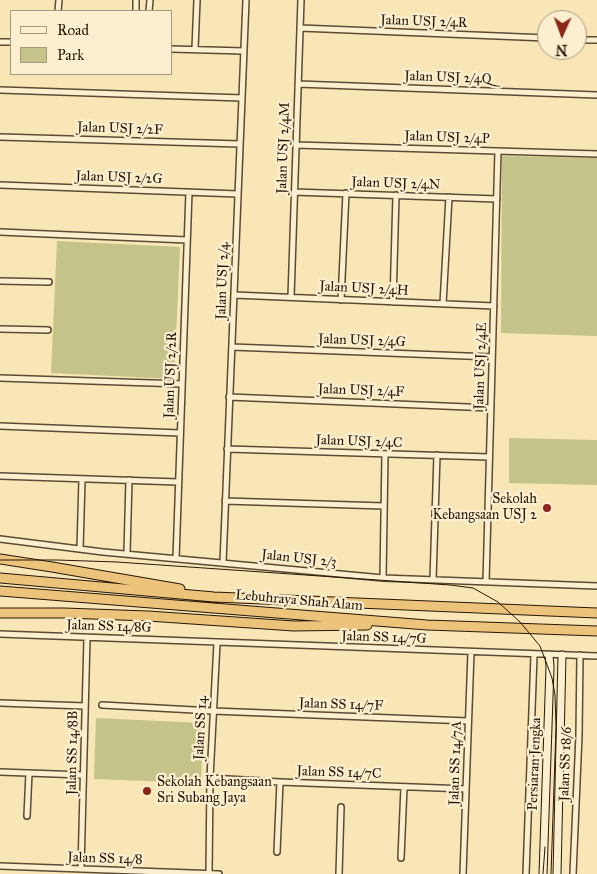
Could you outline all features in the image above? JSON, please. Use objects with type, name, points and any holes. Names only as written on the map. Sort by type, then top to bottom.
[{"type":"highway","points":[[0,559],[52,566],[214,597]]},
{"type":"highway","name":"Lebuhraya Shah Alam","points":[[0,578],[214,597],[597,613]]},
{"type":"highway","name":"Lebuhraya Shah Alam","points":[[0,591],[427,625],[597,631]]},
{"type":"highway","points":[[0,614],[64,613],[148,616],[294,626],[427,625]]},
{"type":"main road","name":"Persiaran Jengka","points":[[543,874],[549,655]]},
{"type":"main road","name":"Persiaran Jengka","points":[[557,874],[562,655]]},
{"type":"main road","points":[[550,667],[556,663],[561,668]]},
{"type":"street","points":[[195,50],[197,0]]},
{"type":"street","name":"Jalan USJ 2/4","points":[[223,563],[246,0]]},
{"type":"street","name":"Jalan USJ 2/4M","points":[[290,297],[301,0]]},
{"type":"street","name":"Jalan USJ 2/4R","points":[[300,28],[537,38]]},
{"type":"street","points":[[172,48],[244,51]]},
{"type":"street","name":"Jalan USJ 2/4Q","points":[[298,84],[597,95]]},
{"type":"street","points":[[0,90],[242,98]]},
{"type":"street","name":"Jalan USJ 2/2F","points":[[0,137],[240,144]]},
{"type":"street","name":"Jalan USJ 2/4P","points":[[296,145],[597,154]]},
{"type":"street","name":"Jalan USJ 2/4E","points":[[486,582],[498,151]]},
{"type":"street","name":"Jalan USJ 2/2G","points":[[0,185],[238,194]]},
{"type":"street","name":"Jalan USJ 2/2R","points":[[176,558],[189,192]]},
{"type":"street","name":"Jalan USJ 2/4N","points":[[294,192],[496,199]]},
{"type":"street","points":[[341,300],[346,194]]},
{"type":"street","points":[[393,302],[396,195]]},
{"type":"street","points":[[443,304],[448,197]]},
{"type":"street","points":[[0,232],[187,240]]},
{"type":"street","points":[[0,281],[49,282]]},
{"type":"street","name":"Jalan USJ 2/4H","points":[[234,295],[494,306]]},
{"type":"street","points":[[0,329],[48,330]]},
{"type":"street","name":"Jalan USJ 2/4G","points":[[232,347],[492,356]]},
{"type":"street","points":[[0,378],[182,384]]},
{"type":"street","name":"Jalan USJ 2/4F","points":[[230,397],[491,408]]},
{"type":"street","points":[[0,426],[180,433]]},
{"type":"street","name":"Jalan USJ 2/4C","points":[[227,449],[489,457]]},
{"type":"street","points":[[383,578],[385,454]]},
{"type":"street","points":[[433,580],[437,455]]},
{"type":"street","points":[[0,476],[178,482]]},
{"type":"street","points":[[80,549],[82,479]]},
{"type":"street","points":[[127,553],[129,480]]},
{"type":"street","points":[[225,501],[384,506]]},
{"type":"street","name":"Jalan USJ 2/3","points":[[0,539],[80,549],[383,578],[597,586]]},
{"type":"street","name":"Jalan SS 14/8G","points":[[0,634],[217,642]]},
{"type":"street","name":"Jalan SS 14/8B","points":[[81,869],[87,638]]},
{"type":"street","name":"Jalan SS 14/7G","points":[[217,642],[549,655]]},
{"type":"street","name":"Jalan SS 14","points":[[209,874],[210,778],[217,642]]},
{"type":"street","name":"Jalan SS 14/7A","points":[[463,874],[471,652]]},
{"type":"street","points":[[526,874],[534,655]]},
{"type":"street","points":[[549,655],[597,656]]},
{"type":"street","name":"Jalan SS 18/6","points":[[573,874],[579,735],[580,655]]},
{"type":"street","points":[[0,703],[85,706]]},
{"type":"street","name":"Jalan SS 14/7F","points":[[102,705],[468,720]]},
{"type":"street","points":[[0,772],[83,775]]},
{"type":"street","points":[[27,816],[29,773]]},
{"type":"street","name":"Jalan SS 14/7C","points":[[210,778],[466,789]]},
{"type":"street","points":[[277,852],[280,782]]},
{"type":"street","points":[[401,858],[404,787]]},
{"type":"street","points":[[339,874],[341,807]]},
{"type":"street","name":"Jalan SS 14/8","points":[[0,866],[219,874]]},
{"type":"green space","points":[[502,156],[597,158],[597,336],[501,333]]},
{"type":"green space","points":[[57,241],[180,247],[174,379],[51,373]]},
{"type":"green space","points":[[509,438],[597,440],[597,485],[509,483]]},
{"type":"green space","points":[[96,718],[203,723],[201,783],[94,779]]},
{"type":"tram line","points":[[0,560],[117,562],[450,585],[473,588],[498,602],[520,622],[540,646],[552,678],[555,695],[556,727],[551,874]]},
{"type":"tram line","points":[[543,874],[545,847]]},
{"type":"place","name":"Sekolah Kebangsaan USJ 2","points":[[547,508]]},
{"type":"place","name":"Sekolah Kebangsaan Sri Subang Jaya","points":[[147,791]]}]
